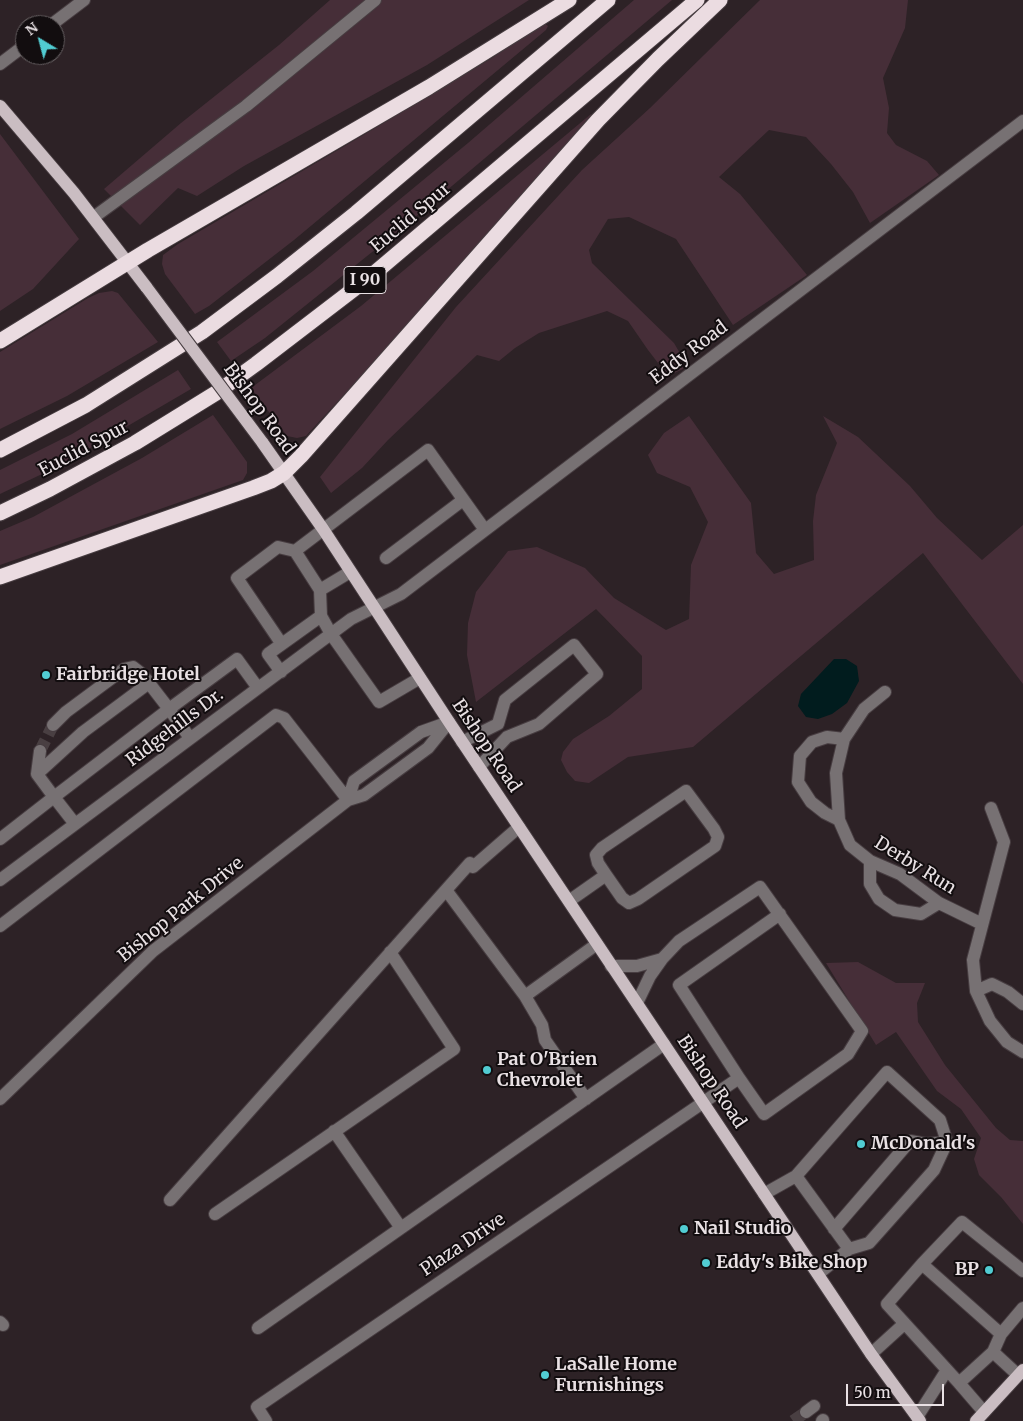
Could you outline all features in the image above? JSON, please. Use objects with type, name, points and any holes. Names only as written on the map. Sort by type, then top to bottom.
[{"type":"highway","points":[[0,341],[127,262],[429,88],[569,0]]},
{"type":"highway","points":[[0,450],[86,405],[164,358],[210,327],[356,213],[608,0]]},
{"type":"highway","name":"Euclid Spur","points":[[0,512],[50,489],[135,443],[216,392],[256,364],[396,255],[697,0]]},
{"type":"highway","points":[[0,576],[253,488],[271,481],[284,473],[302,456],[598,120],[669,48],[720,0]]},
{"type":"main road","name":"Bishop Road","points":[[0,106],[94,218],[284,473],[871,1354],[918,1419]]},
{"type":"main road","points":[[980,1416],[1021,1373]]},
{"type":"street","points":[[64,15],[84,0]]},
{"type":"street","points":[[94,218],[246,106],[376,0]]},
{"type":"street","points":[[0,64],[15,53]]},
{"type":"street","name":"Eddy Road","points":[[373,607],[401,594],[1023,121]]},
{"type":"street","points":[[295,551],[428,450],[485,530]]},
{"type":"street","points":[[386,558],[463,500]]},
{"type":"street","points":[[281,643],[237,578],[278,547],[295,551],[320,590],[321,616],[331,634],[379,702],[420,678]]},
{"type":"street","points":[[320,590],[350,572]]},
{"type":"street","name":"Ridgehills Dr.","points":[[0,880],[351,619],[373,607]]},
{"type":"street","points":[[281,672],[268,654],[321,616]]},
{"type":"street","points":[[462,742],[498,724],[505,700],[574,645],[597,674],[539,724],[507,737],[479,767]]},
{"type":"street","points":[[0,839],[237,659],[258,688]]},
{"type":"street","points":[[54,725],[66,712],[124,669],[132,668],[142,674],[190,738]]},
{"type":"street","points":[[37,774],[83,732],[149,683]]},
{"type":"street","name":"Derby Run","points":[[884,692],[864,709],[844,739],[836,773],[839,820],[850,845],[870,861],[900,874],[940,903],[982,924]]},
{"type":"street","points":[[0,926],[276,715],[284,718],[348,800]]},
{"type":"street","name":"Bishop Park Drive","points":[[0,1099],[153,951],[348,800],[354,781],[421,732],[449,722]]},
{"type":"street","points":[[498,724],[507,737]]},
{"type":"street","points":[[839,820],[824,813],[811,802],[798,782],[800,756],[812,742],[827,737],[844,739]]},
{"type":"street","points":[[40,751],[37,774],[75,824]]},
{"type":"street","points":[[686,791],[718,837],[715,846],[638,900],[629,903],[622,898],[606,875],[598,863],[596,855],[602,848],[686,791]]},
{"type":"street","points":[[991,808],[1004,842],[973,960],[976,991],[990,1022],[1007,1042],[1023,1052]]},
{"type":"street","points":[[170,1200],[446,890],[471,865],[519,827]]},
{"type":"street","points":[[870,861],[870,884],[879,899],[895,910],[921,914],[940,903]]},
{"type":"street","points":[[568,901],[606,875]]},
{"type":"street","points":[[637,1003],[650,976],[678,941],[760,887],[780,914],[862,1031],[848,1054],[764,1114],[679,985],[780,914]]},
{"type":"street","points":[[446,890],[525,996],[542,1025],[545,1040],[586,1099]]},
{"type":"street","points":[[525,996],[597,944]]},
{"type":"street","points":[[215,1214],[454,1049],[390,952]]},
{"type":"street","points":[[611,966],[637,966],[662,959]]},
{"type":"street","points":[[976,991],[992,984],[1008,992],[1023,1004]]},
{"type":"street","points":[[258,1328],[664,1044]]},
{"type":"street","points":[[764,1194],[796,1176],[887,1072],[940,1120],[946,1142],[934,1170],[869,1243],[849,1249],[818,1274]]},
{"type":"street","points":[[703,1102],[739,1078]]},
{"type":"street","name":"Plaza Drive","points":[[266,1421],[257,1407],[703,1102]]},
{"type":"street","points":[[334,1131],[401,1228]]},
{"type":"street","points":[[834,1229],[910,1141],[926,1144],[946,1142]]},
{"type":"street","points":[[796,1176],[849,1249]]},
{"type":"street","points":[[980,1416],[959,1383],[886,1304],[962,1222],[1023,1271]]},
{"type":"street","points":[[922,1264],[1001,1334]]},
{"type":"street","points":[[959,1383],[993,1352],[1001,1334],[1023,1308]]},
{"type":"street","points":[[871,1354],[904,1324]]},
{"type":"street","points":[[993,1352],[1021,1373]]},
{"type":"street","points":[[918,1419],[947,1370]]},
{"type":"shaded area","points":[[330,0],[529,0],[427,65],[244,166],[197,196],[178,188],[140,225],[104,189],[181,123],[279,45]]},
{"type":"shaded area","points":[[634,0],[672,0],[407,224],[265,338],[231,361],[217,342],[313,271],[468,143]]},
{"type":"shaded area","points":[[760,0],[908,0],[905,28],[883,78],[889,108],[887,133],[896,145],[927,161],[939,175],[870,223],[853,192],[806,137],[769,130],[719,177],[740,194],[807,275],[733,325],[676,239],[629,217],[608,219],[589,250],[592,263],[674,343],[681,355],[683,369],[668,376],[628,321],[607,311],[539,333],[499,361],[477,355],[388,440],[362,468],[331,493],[320,477],[456,307],[582,170],[650,108]]},
{"type":"shaded area","points":[[544,23],[548,26],[546,30],[294,240],[209,306],[195,314],[165,274],[162,264],[163,255],[178,244],[492,58]]},
{"type":"shaded area","points":[[591,114],[592,117],[388,347],[306,436],[297,438],[287,436],[251,388],[361,306]]},
{"type":"shaded area","points":[[0,134],[79,239],[33,289],[0,311]]},
{"type":"shaded area","points":[[112,291],[118,293],[158,342],[67,396],[0,429],[0,352],[88,298],[99,293]]},
{"type":"shaded area","points":[[178,370],[191,389],[61,465],[0,494],[0,470],[72,434]]},
{"type":"shaded area","points":[[213,415],[247,462],[247,473],[243,480],[0,565],[0,531],[33,517],[142,458]]},
{"type":"shaded area","points":[[689,416],[751,503],[756,553],[774,574],[814,560],[813,521],[816,495],[837,443],[823,416],[858,437],[910,486],[937,518],[982,560],[1023,525],[1023,684],[923,553],[693,747],[628,757],[589,783],[575,781],[567,772],[561,760],[563,752],[573,739],[609,716],[642,689],[642,656],[596,609],[476,702],[467,655],[468,623],[476,592],[508,551],[537,547],[585,568],[614,598],[666,630],[689,619],[691,565],[708,522],[690,487],[657,473],[648,455],[664,433]]},
{"type":"shaded area","points":[[858,962],[896,983],[925,983],[917,1003],[918,1022],[945,1065],[996,1128],[1010,1140],[1023,1141],[1023,1224],[1001,1197],[979,1175],[974,1159],[981,1138],[961,1109],[937,1091],[896,1032],[876,1045],[826,963]]},
{"type":"water","points":[[834,659],[846,659],[857,666],[859,681],[847,703],[832,714],[818,719],[806,717],[798,706],[801,694]]},
{"type":"tunnel","points":[[40,751],[53,725]]},
{"type":"tunnel","points":[[793,1421],[806,1412]]},
{"type":"place","name":"Fairbridge Hotel","points":[[46,675]]},
{"type":"place","name":"Pat O'Brien Chevrolet","points":[[487,1070]]},
{"type":"place","name":"McDonald's","points":[[861,1144]]},
{"type":"place","name":"Nail Studio","points":[[684,1229]]},
{"type":"place","name":"Eddy's Bike Shop","points":[[706,1263]]},
{"type":"place","name":"BP","points":[[989,1270]]},
{"type":"place","name":"LaSalle Home Furnishings","points":[[545,1375]]}]
